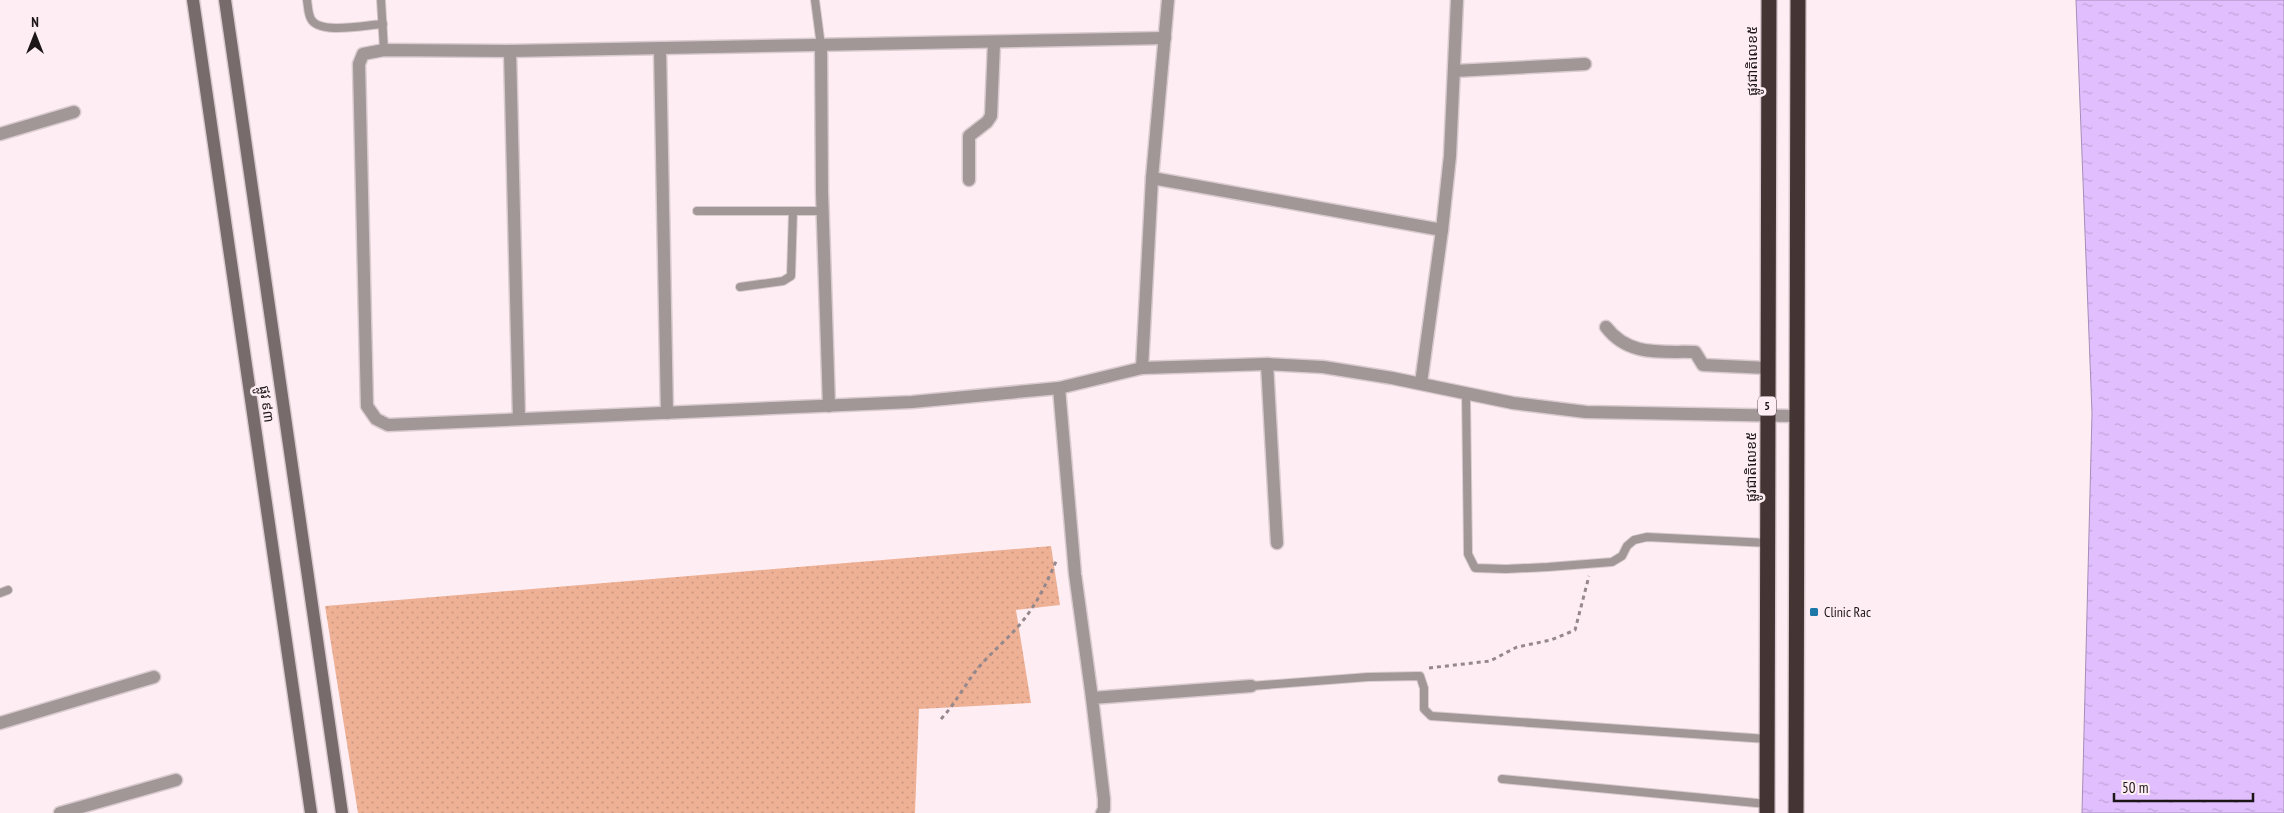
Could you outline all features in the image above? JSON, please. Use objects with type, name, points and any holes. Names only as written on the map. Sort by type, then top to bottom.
[{"type":"highway","name":"ផ្លូវជាតិលេខ៥","points":[[1768,809],[1767,368],[1769,0]]},
{"type":"highway","points":[[1796,813],[1798,0]]},
{"type":"street","name":"ផ្លូវ ៩៣","points":[[193,0],[311,813]]},
{"type":"street","name":"ផ្លូវ ៩៣","points":[[224,0],[342,813]]},
{"type":"street","points":[[1142,368],[1152,178],[1168,0]]},
{"type":"street","points":[[1420,383],[1442,230],[1450,156],[1457,0]]},
{"type":"street","points":[[1165,38],[660,49],[384,50],[363,54],[359,64],[367,406],[376,419],[388,425],[829,406],[912,402],[1059,388],[1142,368],[1267,364],[1323,367],[1420,383],[1513,403],[1586,412],[1797,416]]},
{"type":"street","points":[[969,180],[969,136],[976,128],[987,122],[991,116],[994,43]]},
{"type":"street","points":[[821,46],[823,211],[829,406]]},
{"type":"street","points":[[660,49],[667,413]]},
{"type":"street","points":[[510,51],[519,419]]},
{"type":"street","points":[[1454,71],[1585,64]]},
{"type":"street","points":[[0,134],[74,112]]},
{"type":"street","points":[[1152,178],[1442,230]]},
{"type":"street","points":[[1606,327],[1614,337],[1636,349],[1695,352],[1703,364],[1714,366],[1767,368]]},
{"type":"street","points":[[1267,364],[1277,543]]},
{"type":"street","points":[[1059,388],[1075,574],[1104,800],[1102,813]]},
{"type":"street","points":[[0,723],[154,677]]},
{"type":"street","points":[[1092,698],[1250,686]]},
{"type":"street","points":[[60,813],[176,780]]},
{"type":"lane","points":[[307,0],[310,19],[317,26],[327,29],[383,24]]},
{"type":"lane","points":[[381,0],[384,50]]},
{"type":"lane","points":[[815,0],[821,46]]},
{"type":"lane","points":[[740,287],[783,281],[790,276],[792,269],[793,211]]},
{"type":"lane","points":[[697,212],[823,211]]},
{"type":"lane","points":[[1466,392],[1468,554],[1474,566],[1506,569],[1612,562],[1622,556],[1626,546],[1634,540],[1648,537],[1768,543]]},
{"type":"lane","points":[[1250,686],[1368,676],[1420,676],[1424,688],[1424,709],[1431,716],[1768,739]]},
{"type":"lane","points":[[1502,780],[1768,809]]},
{"type":"path","points":[[941,719],[953,706],[961,690],[980,666],[1014,631],[1031,610],[1060,554]]},
{"type":"path","points":[[1420,676],[1429,668],[1490,661],[1517,647],[1551,640],[1575,630],[1593,563]]},
{"type":"shaded area","points":[[1051,546],[1060,605],[1016,610],[1031,703],[919,709],[915,813],[358,813],[325,606]]},
{"type":"water","points":[[2076,0],[2284,0],[2284,813],[2082,813],[2092,413]]},
{"type":"place","name":"Clinic Rac","points":[[1814,612]]}]
